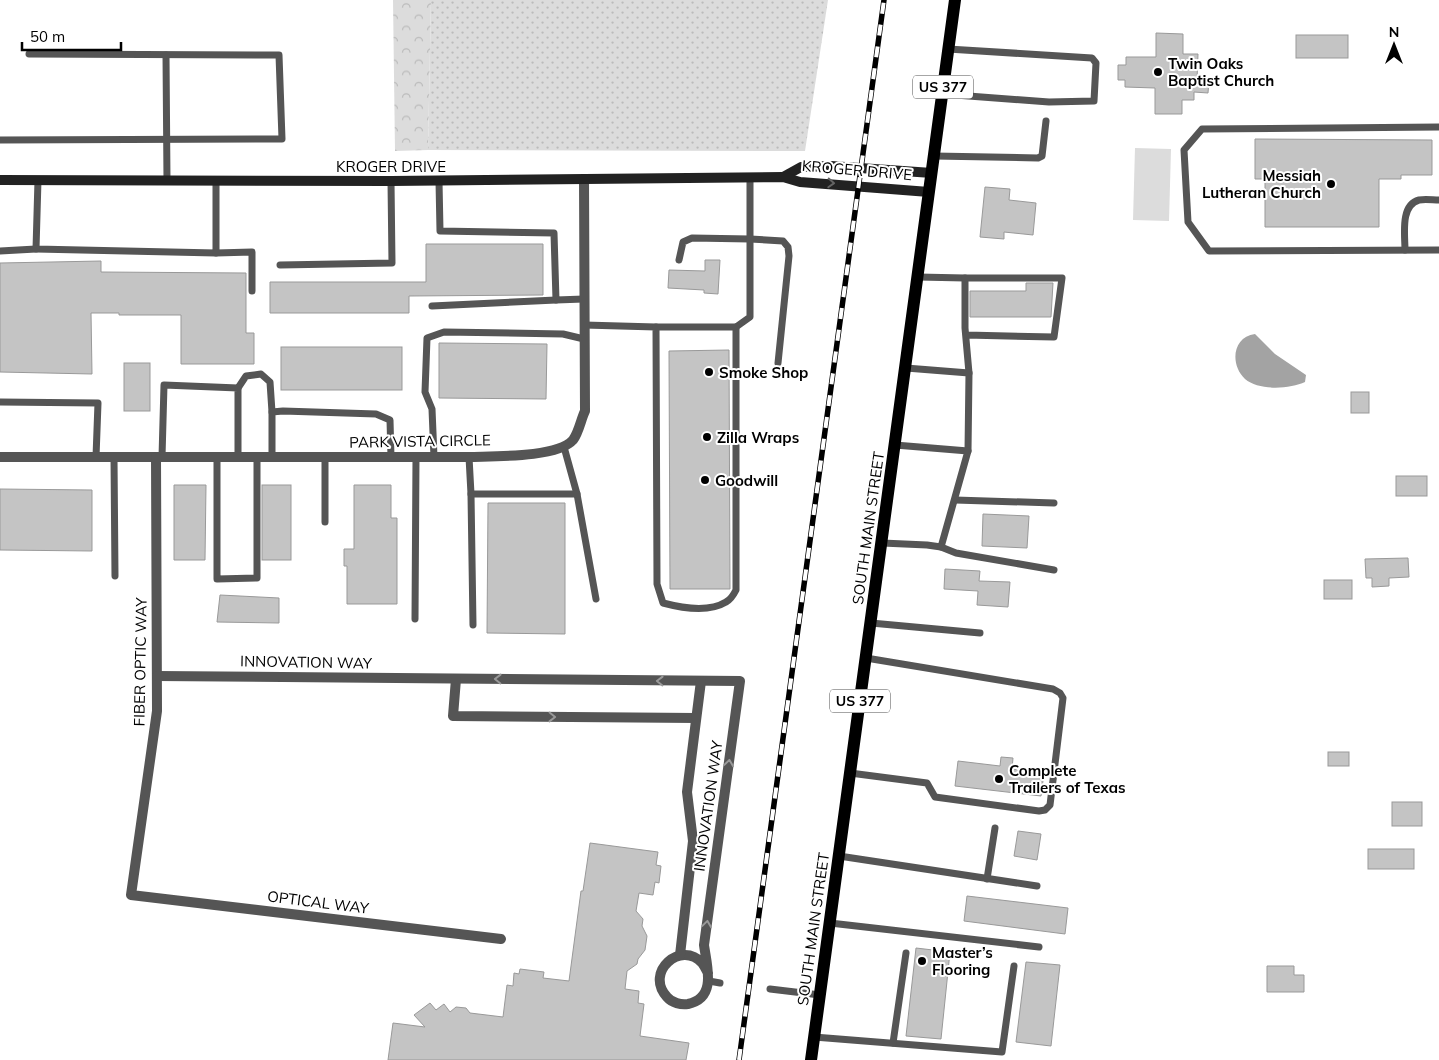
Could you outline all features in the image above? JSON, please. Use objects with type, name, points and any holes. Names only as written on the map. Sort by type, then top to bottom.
[{"type":"main road","name":"SOUTH MAIN STREET","points":[[811,1060],[955,0]]},
{"type":"main road","name":"KROGER DRIVE","points":[[783,177],[801,167],[831,166],[932,173]]},
{"type":"main road","name":"KROGER DRIVE","points":[[0,180],[439,181],[783,177],[800,182],[860,185],[929,192]]},
{"type":"street","points":[[564,447],[573,439],[585,411],[584,179]]},
{"type":"street","name":"PARK VISTA CIRCLE","points":[[0,457],[470,457],[536,454],[564,447]]},
{"type":"street","name":"FIBER OPTIC WAY","points":[[131,895],[157,711],[159,457]]},
{"type":"street","name":"INNOVATION WAY","points":[[157,676],[740,682],[704,945],[708,977]]},
{"type":"street","points":[[456,679],[454,716],[696,718]]},
{"type":"street","name":"INNOVATION WAY","points":[[680,956],[693,841],[687,792],[701,681]]},
{"type":"street","name":"OPTICAL WAY","points":[[131,895],[501,939]]},
{"type":"street","points":[[680,956],[695,958],[702,962],[708,977],[707,990],[703,996],[696,1002],[686,1005],[677,1004],[669,1000],[661,988],[660,975],[665,964],[680,956]]},
{"type":"lane","points":[[942,94],[1049,102],[1094,102],[1096,63],[1092,58],[948,49]]},
{"type":"lane","points":[[0,140],[282,139],[279,56],[29,54]]},
{"type":"lane","points":[[166,55],[167,180]]},
{"type":"lane","points":[[934,156],[1038,158],[1042,156],[1044,149],[1046,121]]},
{"type":"lane","points":[[1439,127],[1202,129],[1184,150],[1188,222],[1209,251],[1439,250]]},
{"type":"lane","points":[[584,325],[736,327],[750,316],[750,178]]},
{"type":"lane","points":[[36,249],[38,180]]},
{"type":"lane","points":[[216,180],[216,253]]},
{"type":"lane","points":[[280,265],[392,263],[391,181]]},
{"type":"lane","points":[[439,181],[440,231],[554,233],[556,300]]},
{"type":"lane","points":[[1405,250],[1406,214],[1410,205],[1419,200],[1439,200]]},
{"type":"lane","points":[[678,260],[683,242],[692,238],[783,241],[788,247],[778,363]]},
{"type":"lane","points":[[0,251],[36,249],[252,252],[252,290]]},
{"type":"lane","points":[[918,277],[1062,278],[1054,337],[966,335]]},
{"type":"lane","points":[[941,546],[968,451],[969,373],[965,278]]},
{"type":"lane","points":[[432,306],[584,299]]},
{"type":"lane","points":[[656,327],[657,584],[662,603],[683,608],[708,608],[728,602],[736,590],[736,327]]},
{"type":"lane","points":[[434,457],[432,409],[424,392],[427,338],[444,332],[563,334],[584,339]]},
{"type":"lane","points":[[906,368],[969,373]]},
{"type":"lane","points":[[238,457],[238,388],[246,376],[261,374],[270,382],[272,457]]},
{"type":"lane","points":[[159,457],[164,385],[238,388]]},
{"type":"lane","points":[[0,402],[98,403],[96,457]]},
{"type":"lane","points":[[272,412],[376,414],[390,420],[391,457]]},
{"type":"lane","points":[[895,445],[968,451]]},
{"type":"lane","points":[[564,447],[577,494],[596,599]]},
{"type":"lane","points":[[114,457],[115,576]]},
{"type":"lane","points":[[217,457],[217,579],[257,578],[256,457]]},
{"type":"lane","points":[[325,457],[325,522]]},
{"type":"lane","points":[[415,619],[416,457]]},
{"type":"lane","points":[[470,457],[473,625]]},
{"type":"lane","points":[[471,494],[577,494]]},
{"type":"lane","points":[[955,500],[1054,503]]},
{"type":"lane","points":[[882,544],[928,544],[941,546],[956,553],[1054,570]]},
{"type":"lane","points":[[871,623],[980,633]]},
{"type":"lane","points":[[850,773],[927,783],[936,797],[1039,811],[1045,810],[1050,805],[1063,698],[1060,693],[1053,689],[866,658]]},
{"type":"lane","points":[[986,879],[995,828]]},
{"type":"lane","points":[[839,856],[1037,886]]},
{"type":"lane","points":[[830,923],[1039,947]]},
{"type":"lane","points":[[893,1043],[906,953]]},
{"type":"lane","points":[[814,1037],[1002,1052],[1014,966]]},
{"type":"lane","points":[[708,977],[720,983]]},
{"type":"lane","points":[[770,989],[820,995]]},
{"type":"green space","points":[[393,0],[431,0],[428,150],[395,151]]},
{"type":"green space","points":[[431,0],[828,0],[805,151],[428,150]]},
{"type":"green space","points":[[1135,148],[1171,149],[1169,221],[1133,220]]},
{"type":"shaded area","points":[[1255,334],[1275,354],[1306,375],[1305,382],[1275,388],[1258,386],[1245,379],[1237,366],[1236,352],[1242,340],[1247,336]]},
{"type":"building","name":"Twin Oaks Baptist Church","points":[[1156,33],[1183,34],[1183,54],[1198,54],[1197,80],[1209,80],[1208,93],[1194,92],[1194,100],[1182,100],[1182,114],[1155,114],[1155,88],[1125,87],[1125,80],[1118,80],[1118,65],[1126,65],[1126,57],[1156,57]]},
{"type":"building","points":[[1296,35],[1348,35],[1348,58],[1296,58]]},
{"type":"building","name":"Messiah Lutheran Church","points":[[1255,139],[1432,140],[1432,175],[1401,175],[1401,179],[1379,179],[1379,227],[1265,227],[1265,179],[1255,179]]},
{"type":"building","points":[[985,187],[1010,189],[1009,200],[1036,203],[1033,235],[1004,232],[1004,239],[980,237]]},
{"type":"building","points":[[426,244],[543,244],[543,295],[409,296],[409,313],[270,313],[270,282],[426,282]]},
{"type":"building","points":[[705,260],[720,260],[718,294],[704,293],[704,290],[668,288],[669,270],[705,271]]},
{"type":"building","points":[[101,261],[101,272],[246,273],[246,333],[254,333],[254,364],[181,364],[181,315],[91,313],[92,374],[0,372],[0,263]]},
{"type":"building","points":[[1026,283],[1053,283],[1051,317],[970,317],[970,291],[1026,291]]},
{"type":"building","points":[[439,343],[547,344],[546,399],[439,398]]},
{"type":"building","points":[[281,347],[402,347],[402,390],[281,390]]},
{"type":"building","points":[[729,350],[730,589],[670,589],[669,351]]},
{"type":"building","points":[[124,363],[150,363],[150,411],[124,411]]},
{"type":"building","points":[[1351,392],[1369,392],[1369,413],[1351,413]]},
{"type":"building","points":[[1396,476],[1427,476],[1427,496],[1396,496]]},
{"type":"building","points":[[174,485],[206,485],[205,560],[174,560]]},
{"type":"building","points":[[262,485],[291,485],[291,560],[262,560]]},
{"type":"building","points":[[354,485],[391,485],[391,518],[397,518],[397,604],[347,604],[347,566],[344,566],[344,549],[354,549]]},
{"type":"building","points":[[0,489],[92,490],[92,551],[0,550]]},
{"type":"building","points":[[488,503],[565,503],[565,634],[487,633]]},
{"type":"building","points":[[983,514],[1029,516],[1027,548],[982,546]]},
{"type":"building","points":[[1408,558],[1409,577],[1389,578],[1389,586],[1372,587],[1372,578],[1366,578],[1365,559]]},
{"type":"building","points":[[945,569],[980,571],[979,581],[1010,582],[1008,607],[977,605],[978,591],[944,589]]},
{"type":"building","points":[[1324,580],[1352,580],[1352,599],[1324,599]]},
{"type":"building","points":[[220,595],[279,598],[279,623],[217,622]]},
{"type":"building","points":[[1328,752],[1349,752],[1349,766],[1328,766]]},
{"type":"building","name":"Complete Trailers of Texas","points":[[1001,757],[1013,758],[1012,769],[1044,773],[1041,796],[955,786],[958,761],[1000,766]]},
{"type":"building","points":[[1392,802],[1422,802],[1422,826],[1392,826]]},
{"type":"building","points":[[1018,831],[1041,834],[1037,860],[1014,856]]},
{"type":"building","points":[[590,843],[658,852],[656,865],[661,866],[659,883],[655,882],[653,895],[639,893],[636,911],[643,919],[642,926],[647,936],[645,950],[638,959],[637,964],[627,971],[625,989],[639,991],[638,1003],[644,1004],[640,1036],[689,1043],[686,1060],[388,1060],[393,1023],[425,1027],[414,1015],[430,1003],[436,1010],[444,1004],[450,1012],[456,1007],[466,1008],[470,1013],[503,1017],[507,985],[513,986],[514,973],[519,974],[520,969],[544,972],[543,978],[569,981],[581,891],[583,891]]},
{"type":"building","points":[[1368,849],[1414,849],[1414,869],[1368,869]]},
{"type":"building","points":[[967,896],[1068,908],[1065,934],[964,921]]},
{"type":"building","points":[[916,948],[950,952],[941,1039],[906,1036]]},
{"type":"building","points":[[1026,962],[1060,965],[1051,1046],[1016,1042]]},
{"type":"building","points":[[1267,966],[1294,966],[1294,975],[1304,975],[1304,992],[1267,992]]},
{"type":"railway","points":[[739,1060],[884,0]]},
{"type":"place","name":"Twin Oaks Baptist Church","points":[[1158,72]]},
{"type":"place","name":"Messiah Lutheran Church","points":[[1331,184]]},
{"type":"place","name":"Smoke Shop","points":[[709,372]]},
{"type":"place","name":"Zilla Wraps","points":[[707,437]]},
{"type":"place","name":"Goodwill","points":[[705,480]]},
{"type":"place","name":"Complete Trailers of Texas","points":[[999,779]]},
{"type":"place","name":"Master’s Flooring","points":[[922,961]]}]
